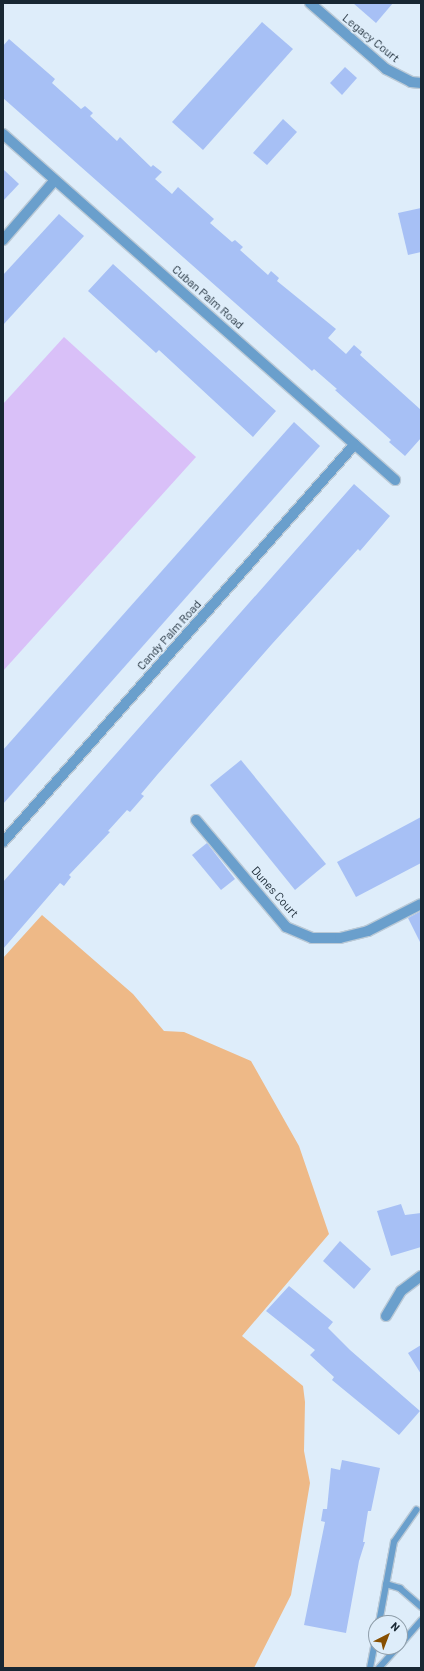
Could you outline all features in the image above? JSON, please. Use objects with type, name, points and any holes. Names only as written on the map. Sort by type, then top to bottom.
[{"type":"street","name":"Legacy Court","points":[[310,3],[386,68],[411,82],[421,83]]},
{"type":"street","name":"Cuban Palm Road","points":[[3,134],[395,480]]},
{"type":"street","points":[[3,240],[55,180]]},
{"type":"street","name":"Candy Palm Road","points":[[3,842],[355,444]]},
{"type":"street","name":"Dunes Court","points":[[196,820],[286,927],[312,938],[340,938],[368,931],[421,904]]},
{"type":"street","points":[[386,1316],[401,1291],[421,1276]]},
{"type":"lane","points":[[380,1615],[394,1542],[416,1510]]},
{"type":"lane","points":[[386,1584],[400,1588],[421,1606]]},
{"type":"lane","points":[[408,1636],[421,1621]]},
{"type":"lane","points":[[370,1668],[373,1655]]},
{"type":"lane","points":[[380,1668],[391,1655]]},
{"type":"shaded area","points":[[64,337],[196,457],[3,671],[3,404]]},
{"type":"shaded area","points":[[42,915],[133,994],[164,1031],[184,1032],[251,1061],[299,1146],[329,1234],[242,1336],[303,1386],[305,1402],[304,1451],[310,1483],[291,1595],[254,1668],[3,1668],[3,958]]},
{"type":"building","points":[[353,3],[393,3],[376,23]]},
{"type":"building","points":[[262,22],[293,49],[203,150],[172,122]]},
{"type":"building","points":[[9,39],[55,79],[52,83],[81,109],[85,106],[93,113],[90,116],[117,141],[120,137],[151,167],[153,165],[162,172],[155,179],[172,194],[178,187],[214,219],[210,223],[232,242],[235,240],[243,247],[240,250],[268,275],[271,271],[279,278],[277,281],[336,329],[328,338],[346,354],[354,345],[362,352],[360,355],[421,410],[421,438],[405,456],[389,442],[391,440],[335,390],[337,389],[314,369],[312,371],[3,98],[3,46]]},
{"type":"building","points":[[345,67],[357,78],[342,95],[330,83]]},
{"type":"building","points":[[283,119],[297,132],[267,165],[253,153]]},
{"type":"building","points":[[3,169],[19,184],[3,201]]},
{"type":"building","points":[[421,208],[421,252],[408,255],[398,213]]},
{"type":"building","points":[[59,214],[84,236],[3,325],[3,275]]},
{"type":"building","points":[[113,264],[276,411],[253,437],[159,350],[156,353],[88,291]]},
{"type":"building","points":[[294,422],[320,446],[3,804],[3,750]]},
{"type":"building","points":[[354,484],[390,516],[360,551],[358,549],[272,644],[157,775],[141,794],[144,796],[130,812],[127,810],[108,831],[110,832],[69,875],[71,877],[64,886],[60,883],[3,949],[3,882]]},
{"type":"building","points":[[241,760],[326,864],[295,890],[210,785]]},
{"type":"building","points":[[421,817],[421,863],[356,897],[337,862]]},
{"type":"building","points":[[207,843],[235,879],[221,890],[192,855]]},
{"type":"building","points":[[421,911],[421,944],[408,918]]},
{"type":"building","points":[[401,1204],[405,1215],[421,1213],[421,1247],[391,1256],[377,1211]]},
{"type":"building","points":[[340,1241],[371,1269],[354,1289],[323,1261]]},
{"type":"building","points":[[289,1286],[333,1322],[328,1328],[350,1350],[420,1411],[399,1435],[332,1380],[334,1377],[310,1355],[315,1350],[266,1311]]},
{"type":"building","points":[[421,1345],[421,1374],[408,1353]]},
{"type":"building","points":[[342,1460],[380,1468],[371,1511],[368,1511],[363,1542],[365,1542],[359,1561],[346,1633],[304,1625],[325,1522],[321,1521],[323,1509],[327,1509],[331,1468],[340,1470]]}]
